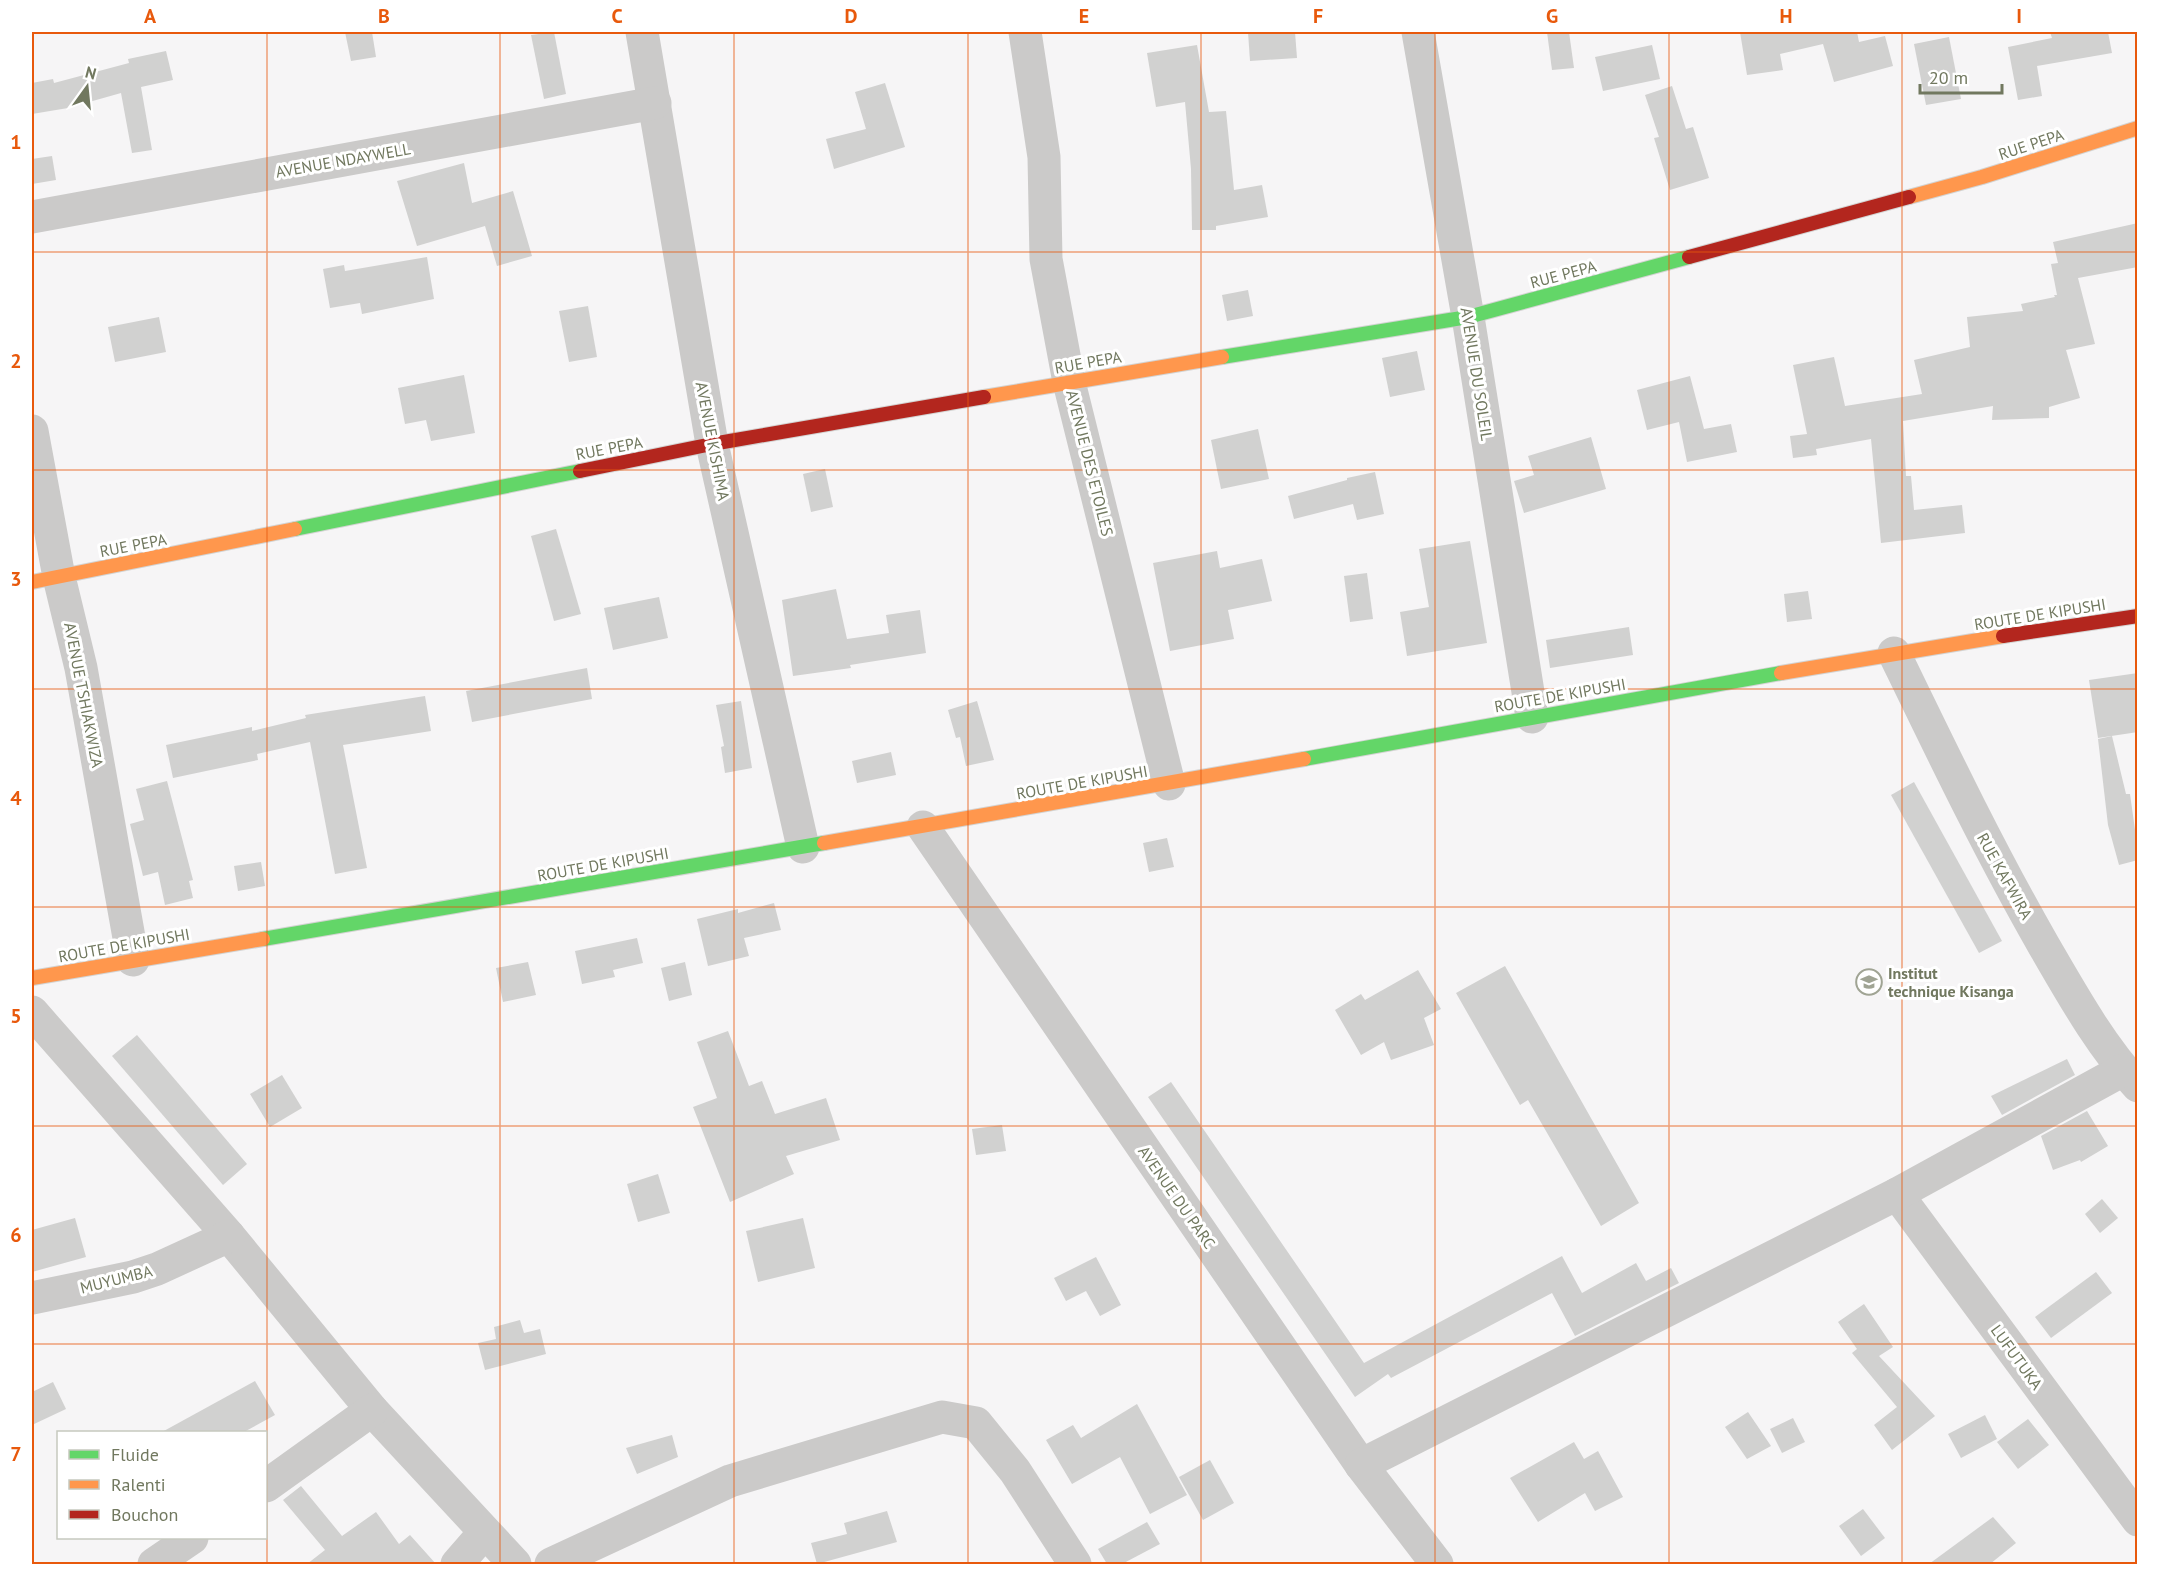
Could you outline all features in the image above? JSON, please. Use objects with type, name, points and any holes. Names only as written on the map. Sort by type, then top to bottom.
[{"type":"main road","name":"RUE PEPA","points":[[45,580],[712,444],[1069,382],[1468,317],[1982,177],[2138,128]]},
{"type":"main road","name":"ROUTE DE KIPUSHI","points":[[32,978],[1169,784],[1894,653],[2138,616]]},
{"type":"street","name":"AVENUE KISHIMA","points":[[642,32],[656,103],[712,444],[803,847]]},
{"type":"street","name":"AVENUE DES ETOILES","points":[[1025,32],[1044,157],[1046,258],[1069,382],[1169,784]]},
{"type":"street","name":"AVENUE DU SOLEIL","points":[[1418,32],[1468,317],[1532,717]]},
{"type":"street","name":"AVENUE NDAYWELL","points":[[32,217],[656,103]]},
{"type":"street","name":"AVENUE TSHIAKWIZA","points":[[32,431],[45,580],[81,668],[133,960]]},
{"type":"street","name":"RUE KAFWIRA","points":[[1894,653],[1965,802],[2017,899],[2073,996],[2130,1078]]},
{"type":"street","name":"AVENUE DU PARC","points":[[922,826],[1362,1465],[1437,1564]]},
{"type":"street","points":[[32,1012],[229,1236],[372,1410],[515,1564]]},
{"type":"street","points":[[1362,1465],[2130,1078]]},
{"type":"street","name":"LUFUTUKA","points":[[1897,1194],[2138,1521]]},
{"type":"street","name":"MUYUMBA","points":[[32,1298],[133,1277],[157,1269],[229,1236]]},
{"type":"street","points":[[267,1485],[372,1410]]},
{"type":"street","points":[[551,1564],[730,1481],[942,1417],[976,1423],[1015,1471],[1075,1564]]},
{"type":"street","points":[[457,1564],[484,1533]]},
{"type":"street","points":[[154,1564],[191,1539]]},
{"type":"building","points":[[345,32],[372,32],[376,57],[351,61]]},
{"type":"building","points":[[554,32],[566,94],[544,99],[531,35]]},
{"type":"building","points":[[1248,32],[1295,32],[1297,58],[1250,61]]},
{"type":"building","points":[[1547,32],[1569,32],[1574,68],[1552,70]]},
{"type":"building","points":[[1740,32],[1857,32],[1859,42],[1885,36],[1893,66],[1834,82],[1823,44],[1780,54],[1783,70],[1747,75]]},
{"type":"building","points":[[2050,32],[2108,32],[2112,53],[2037,66],[2042,96],[2018,100],[2008,47],[2052,38]]},
{"type":"building","points":[[1949,37],[1961,99],[1926,105],[1914,44]]},
{"type":"building","points":[[1197,45],[1209,112],[1226,111],[1234,190],[1262,185],[1268,217],[1216,226],[1216,230],[1192,230],[1191,169],[1185,102],[1156,107],[1147,53]]},
{"type":"building","points":[[1652,45],[1660,79],[1603,91],[1595,57]]},
{"type":"building","points":[[166,51],[173,80],[141,87],[152,150],[132,153],[121,93],[68,108],[32,114],[32,83],[53,79],[54,83],[129,63],[128,59]]},
{"type":"building","points":[[885,83],[905,147],[834,169],[826,139],[866,129],[855,92]]},
{"type":"building","points":[[1672,86],[1686,129],[1693,127],[1709,178],[1670,190],[1654,138],[1659,137],[1645,95]]},
{"type":"building","points":[[52,156],[56,180],[32,184],[32,159]]},
{"type":"building","points":[[464,163],[472,203],[513,191],[532,256],[497,266],[485,226],[417,246],[397,181]]},
{"type":"building","points":[[2138,223],[2138,267],[2078,278],[2095,344],[2066,350],[2080,398],[2049,407],[2049,418],[1992,420],[1993,406],[1903,421],[1906,476],[1911,476],[1914,510],[1962,505],[1965,533],[1881,543],[1871,439],[1816,449],[1817,455],[1793,458],[1790,436],[1807,434],[1793,365],[1834,357],[1845,406],[1922,394],[1914,360],[1970,347],[1967,317],[2023,311],[2021,304],[2057,295],[2051,264],[2058,263],[2053,242]]},
{"type":"building","points":[[427,257],[434,299],[362,314],[360,303],[330,308],[323,269],[344,265],[345,271]]},
{"type":"building","points":[[1248,290],[1253,316],[1227,321],[1222,295]]},
{"type":"building","points":[[588,306],[597,357],[569,362],[559,311]]},
{"type":"building","points":[[159,317],[166,352],[115,362],[108,327]]},
{"type":"building","points":[[1417,351],[1425,390],[1390,397],[1382,358]]},
{"type":"building","points":[[464,375],[475,433],[431,441],[426,420],[405,424],[398,388]]},
{"type":"building","points":[[1690,376],[1704,429],[1731,424],[1737,452],[1687,462],[1679,422],[1647,430],[1637,390]]},
{"type":"building","points":[[1258,429],[1269,479],[1221,489],[1211,440]]},
{"type":"building","points":[[1591,437],[1606,489],[1524,513],[1514,481],[1534,475],[1528,456]]},
{"type":"building","points":[[825,469],[833,507],[811,512],[803,474]]},
{"type":"building","points":[[1375,472],[1384,514],[1357,520],[1353,504],[1294,519],[1288,496]]},
{"type":"building","points":[[556,529],[581,614],[554,621],[531,536]]},
{"type":"building","points":[[1470,541],[1487,643],[1407,656],[1400,612],[1429,607],[1419,549]]},
{"type":"building","points":[[1217,551],[1220,568],[1262,559],[1272,601],[1228,610],[1234,639],[1170,651],[1153,563]]},
{"type":"building","points":[[1367,573],[1373,619],[1350,622],[1344,576]]},
{"type":"building","points":[[836,589],[847,639],[889,633],[886,615],[920,610],[926,653],[850,665],[851,668],[793,676],[782,600]]},
{"type":"building","points":[[1808,591],[1812,619],[1787,622],[1784,594]]},
{"type":"building","points":[[659,597],[668,638],[613,650],[604,608]]},
{"type":"building","points":[[1629,627],[1633,655],[1550,668],[1546,640]]},
{"type":"building","points":[[587,668],[592,699],[472,722],[466,691]]},
{"type":"building","points":[[2138,673],[2138,732],[2098,738],[2089,680]]},
{"type":"building","points":[[425,696],[431,731],[343,745],[367,868],[335,874],[310,742],[257,754],[258,760],[173,778],[166,745],[252,727],[252,731],[306,718],[305,715]]},
{"type":"building","points":[[741,701],[752,768],[725,773],[721,747],[724,746],[716,705]]},
{"type":"building","points":[[977,701],[994,760],[966,766],[960,737],[956,738],[948,710]]},
{"type":"building","points":[[2112,736],[2126,794],[2130,794],[2136,837],[2138,836],[2138,860],[2119,865],[2108,825],[2098,739]]},
{"type":"building","points":[[891,752],[896,775],[857,783],[852,761]]},
{"type":"building","points":[[167,781],[193,880],[189,881],[193,898],[165,905],[158,872],[143,876],[130,824],[144,820],[136,789]]},
{"type":"building","points":[[1914,782],[2002,941],[1979,953],[1891,795]]},
{"type":"building","points":[[1167,838],[1174,867],[1149,872],[1143,843]]},
{"type":"building","points":[[261,862],[265,886],[238,891],[234,866]]},
{"type":"building","points":[[774,903],[781,930],[744,938],[749,956],[708,966],[697,919],[738,909],[738,913]]},
{"type":"building","points":[[637,938],[643,963],[613,970],[615,977],[582,984],[575,951]]},
{"type":"building","points":[[528,962],[536,995],[503,1002],[496,968]]},
{"type":"building","points":[[685,962],[692,995],[669,1001],[661,968]]},
{"type":"building","points":[[1505,966],[1639,1203],[1601,1226],[1528,1100],[1520,1105],[1456,993]]},
{"type":"building","points":[[1418,970],[1441,1009],[1424,1018],[1434,1045],[1391,1060],[1384,1042],[1361,1055],[1335,1010],[1361,994],[1365,1000]]},
{"type":"building","points":[[728,1031],[749,1086],[762,1081],[775,1114],[826,1098],[840,1140],[786,1156],[794,1174],[730,1202],[693,1107],[717,1098],[697,1042]]},
{"type":"building","points":[[137,1035],[247,1164],[223,1185],[112,1056]]},
{"type":"building","points":[[2067,1059],[2075,1075],[2002,1115],[1991,1096]]},
{"type":"building","points":[[282,1075],[302,1108],[270,1127],[250,1094]]},
{"type":"building","points":[[1171,1082],[1364,1363],[1562,1256],[1582,1293],[1636,1263],[1646,1281],[1671,1268],[1679,1283],[1575,1336],[1552,1293],[1391,1378],[1388,1374],[1355,1397],[1148,1097]]},
{"type":"building","points":[[2087,1111],[2108,1146],[2081,1162],[2080,1160],[2053,1170],[2041,1136]]},
{"type":"building","points":[[1002,1125],[1006,1151],[976,1155],[972,1129]]},
{"type":"building","points":[[658,1174],[670,1213],[638,1222],[627,1184]]},
{"type":"building","points":[[2102,1199],[2118,1218],[2100,1233],[2085,1214]]},
{"type":"building","points":[[75,1218],[86,1257],[32,1272],[32,1230]]},
{"type":"building","points":[[803,1218],[815,1268],[758,1282],[746,1231]]},
{"type":"building","points":[[1096,1257],[1121,1305],[1100,1316],[1086,1291],[1066,1301],[1054,1278]]},
{"type":"building","points":[[2096,1272],[2112,1293],[2051,1338],[2035,1317]]},
{"type":"building","points":[[1864,1304],[1893,1347],[1879,1356],[1935,1416],[1892,1450],[1874,1425],[1897,1407],[1852,1353],[1857,1349],[1838,1322]]},
{"type":"building","points":[[520,1320],[524,1333],[540,1329],[546,1354],[485,1370],[478,1343],[496,1339],[494,1327]]},
{"type":"building","points":[[255,1381],[275,1415],[246,1431],[164,1431]]},
{"type":"building","points":[[53,1382],[66,1409],[32,1425],[32,1392]]},
{"type":"building","points":[[1137,1404],[1187,1495],[1150,1514],[1120,1457],[1072,1484],[1046,1440],[1073,1425],[1081,1438]]},
{"type":"building","points":[[1748,1412],[1771,1446],[1747,1459],[1725,1427]]},
{"type":"building","points":[[1985,1415],[1997,1439],[1961,1458],[1948,1434]]},
{"type":"building","points":[[1793,1418],[1805,1442],[1782,1453],[1770,1429]]},
{"type":"building","points":[[2028,1419],[2049,1445],[2018,1469],[1997,1442]]},
{"type":"building","points":[[672,1435],[678,1457],[637,1474],[626,1448]]},
{"type":"building","points":[[1574,1442],[1584,1459],[1598,1451],[1623,1497],[1595,1511],[1585,1493],[1538,1522],[1510,1478]]},
{"type":"building","points":[[1210,1460],[1234,1503],[1203,1520],[1179,1477]]},
{"type":"building","points":[[301,1486],[342,1536],[376,1512],[399,1544],[410,1535],[436,1564],[307,1564],[325,1550],[283,1500]]},
{"type":"building","points":[[1863,1509],[1885,1538],[1861,1556],[1839,1526]]},
{"type":"building","points":[[887,1511],[897,1542],[817,1564],[811,1543],[847,1534],[844,1523]]},
{"type":"building","points":[[1993,1517],[2016,1543],[1990,1564],[1929,1564]]},
{"type":"building","points":[[1147,1522],[1160,1544],[1122,1564],[1107,1564],[1098,1549]]},
{"type":"traffic: fast","points":[[1222,357],[1468,317],[1689,257]]},
{"type":"traffic: fast","points":[[295,529],[580,471]]},
{"type":"traffic: fast","points":[[1304,759],[1781,673]]},
{"type":"traffic: fast","points":[[263,939],[824,843]]},
{"type":"traffic: slow","points":[[1909,197],[1982,177],[2138,128]]},
{"type":"traffic: slow","points":[[984,397],[1222,357]]},
{"type":"traffic: slow","points":[[32,582],[295,529]]},
{"type":"traffic: slow","points":[[1781,673],[2003,636]]},
{"type":"traffic: slow","points":[[824,843],[1304,759]]},
{"type":"traffic: slow","points":[[32,978],[263,939]]},
{"type":"traffic: jam","points":[[1689,257],[1909,197]]},
{"type":"traffic: jam","points":[[580,471],[712,444],[984,397]]},
{"type":"traffic: jam","points":[[2003,636],[2138,616]]},
{"type":"place","name":"Institut technique Kisanga","points":[[1869,982]]}]
